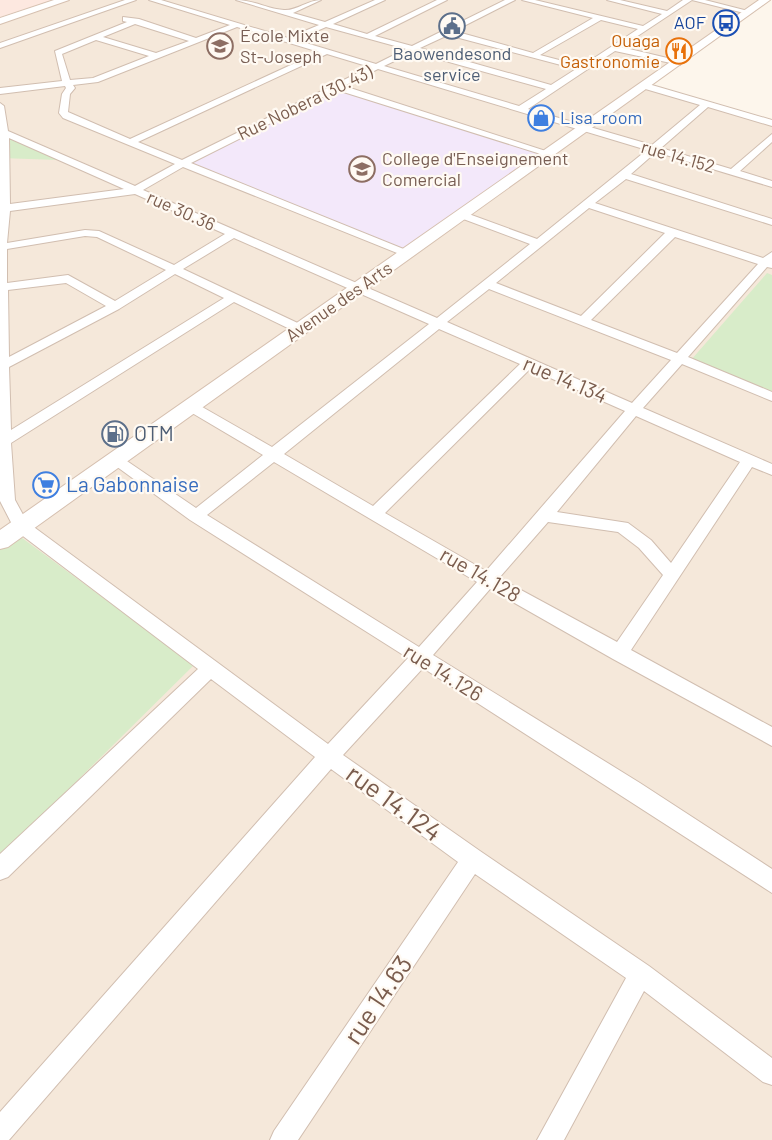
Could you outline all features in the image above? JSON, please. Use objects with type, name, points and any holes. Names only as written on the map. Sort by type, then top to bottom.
[{"type":"street","points":[[0,19],[52,0]]},
{"type":"street","points":[[0,19],[64,0]]},
{"type":"street","points":[[0,46],[132,0]]},
{"type":"street","name":"rue 14.152","points":[[153,0],[772,184]]},
{"type":"street","points":[[240,0],[551,88]]},
{"type":"street","points":[[286,13],[317,0]]},
{"type":"street","points":[[290,40],[381,0]]},
{"type":"street","points":[[425,0],[440,1]]},
{"type":"street","name":"Rue Nobera (30.43)","points":[[134,191],[183,163],[511,0]]},
{"type":"street","points":[[526,0],[643,28]]},
{"type":"street","points":[[611,0],[668,13]]},
{"type":"street","points":[[521,109],[688,0]]},
{"type":"street","points":[[695,0],[748,12]]},
{"type":"street","name":"Avenue des Arts","points":[[0,541],[765,0]]},
{"type":"street","points":[[368,36],[440,1]]},
{"type":"street","points":[[102,11],[197,41]]},
{"type":"street","points":[[534,55],[598,18]]},
{"type":"street","points":[[136,21],[58,53],[66,82],[70,88],[66,94],[63,113],[66,116],[407,254]]},
{"type":"street","points":[[0,91],[95,80],[237,25]]},
{"type":"street","points":[[447,32],[581,68]]},
{"type":"street","points":[[94,37],[156,56]]},
{"type":"street","points":[[613,48],[677,63]]},
{"type":"street","points":[[130,142],[326,52]]},
{"type":"street","points":[[645,86],[772,123]]},
{"type":"street","points":[[337,87],[550,154]]},
{"type":"street","points":[[196,516],[624,175],[651,149],[706,104]]},
{"type":"street","points":[[0,106],[3,132],[1,338],[4,365],[4,441],[7,500],[21,526]]},
{"type":"street","name":"rue 30.36","points":[[3,132],[359,289]]},
{"type":"street","points":[[733,172],[772,137]]},
{"type":"street","points":[[624,175],[772,222]]},
{"type":"street","points":[[2,209],[134,191]]},
{"type":"street","points":[[0,1131],[329,756],[420,658],[545,516],[634,409],[770,261],[587,204]]},
{"type":"street","points":[[462,216],[537,243]]},
{"type":"street","points":[[583,321],[673,232]]},
{"type":"street","points":[[1,247],[85,233],[99,234],[300,329]]},
{"type":"street","points":[[4,365],[115,306],[233,234]]},
{"type":"street","points":[[3,287],[68,279],[115,306]]},
{"type":"street","points":[[487,284],[772,397]]},
{"type":"street","name":"rue 14.134","points":[[359,289],[772,470]]},
{"type":"street","points":[[4,441],[232,298]]},
{"type":"street","points":[[374,514],[528,364]]},
{"type":"street","name":"rue 14.128","points":[[192,407],[619,654],[770,731]]},
{"type":"street","points":[[619,654],[749,460]]},
{"type":"street","name":"rue 14.126","points":[[116,461],[196,516],[633,790],[772,882]]},
{"type":"street","points":[[545,516],[622,527],[645,544],[672,575]]},
{"type":"street","name":"rue 14.124","points":[[21,526],[329,756],[472,859],[641,975],[772,1073]]},
{"type":"street","points":[[0,869],[211,668]]},
{"type":"street","name":"rue 14.63","points":[[283,1140],[472,859]]},
{"type":"street","points":[[550,1140],[641,975]]},
{"type":"shaded area","points":[[0,0],[53,0],[0,17]]},
{"type":"shaded area","points":[[69,0],[768,0],[639,86],[772,122],[772,1140],[0,1140],[0,23]]},
{"type":"shaded area","name":"College d'Enseignement Comercial","points":[[337,88],[550,154],[403,256],[185,164]]},
{"type":"green space","points":[[8,136],[58,158],[58,160],[0,158]]},
{"type":"green space","points":[[767,273],[772,275],[772,392],[691,360]]},
{"type":"green space","points":[[14,532],[194,665],[0,857],[0,546]]},
{"type":"place","name":"AOF","points":[[726,23]]},
{"type":"place","name":"Baowendesond service","points":[[452,26]]},
{"type":"place","name":"École Mixte St-Joseph","points":[[220,46]]},
{"type":"place","name":"Ouaga Gastronomie","points":[[679,51]]},
{"type":"place","name":"Lisa_room","points":[[541,118]]},
{"type":"place","name":"College d'Enseignement Comercial","points":[[362,169]]},
{"type":"place","name":"OTM","points":[[115,434]]},
{"type":"place","name":"La Gabonnaise","points":[[46,485]]}]
